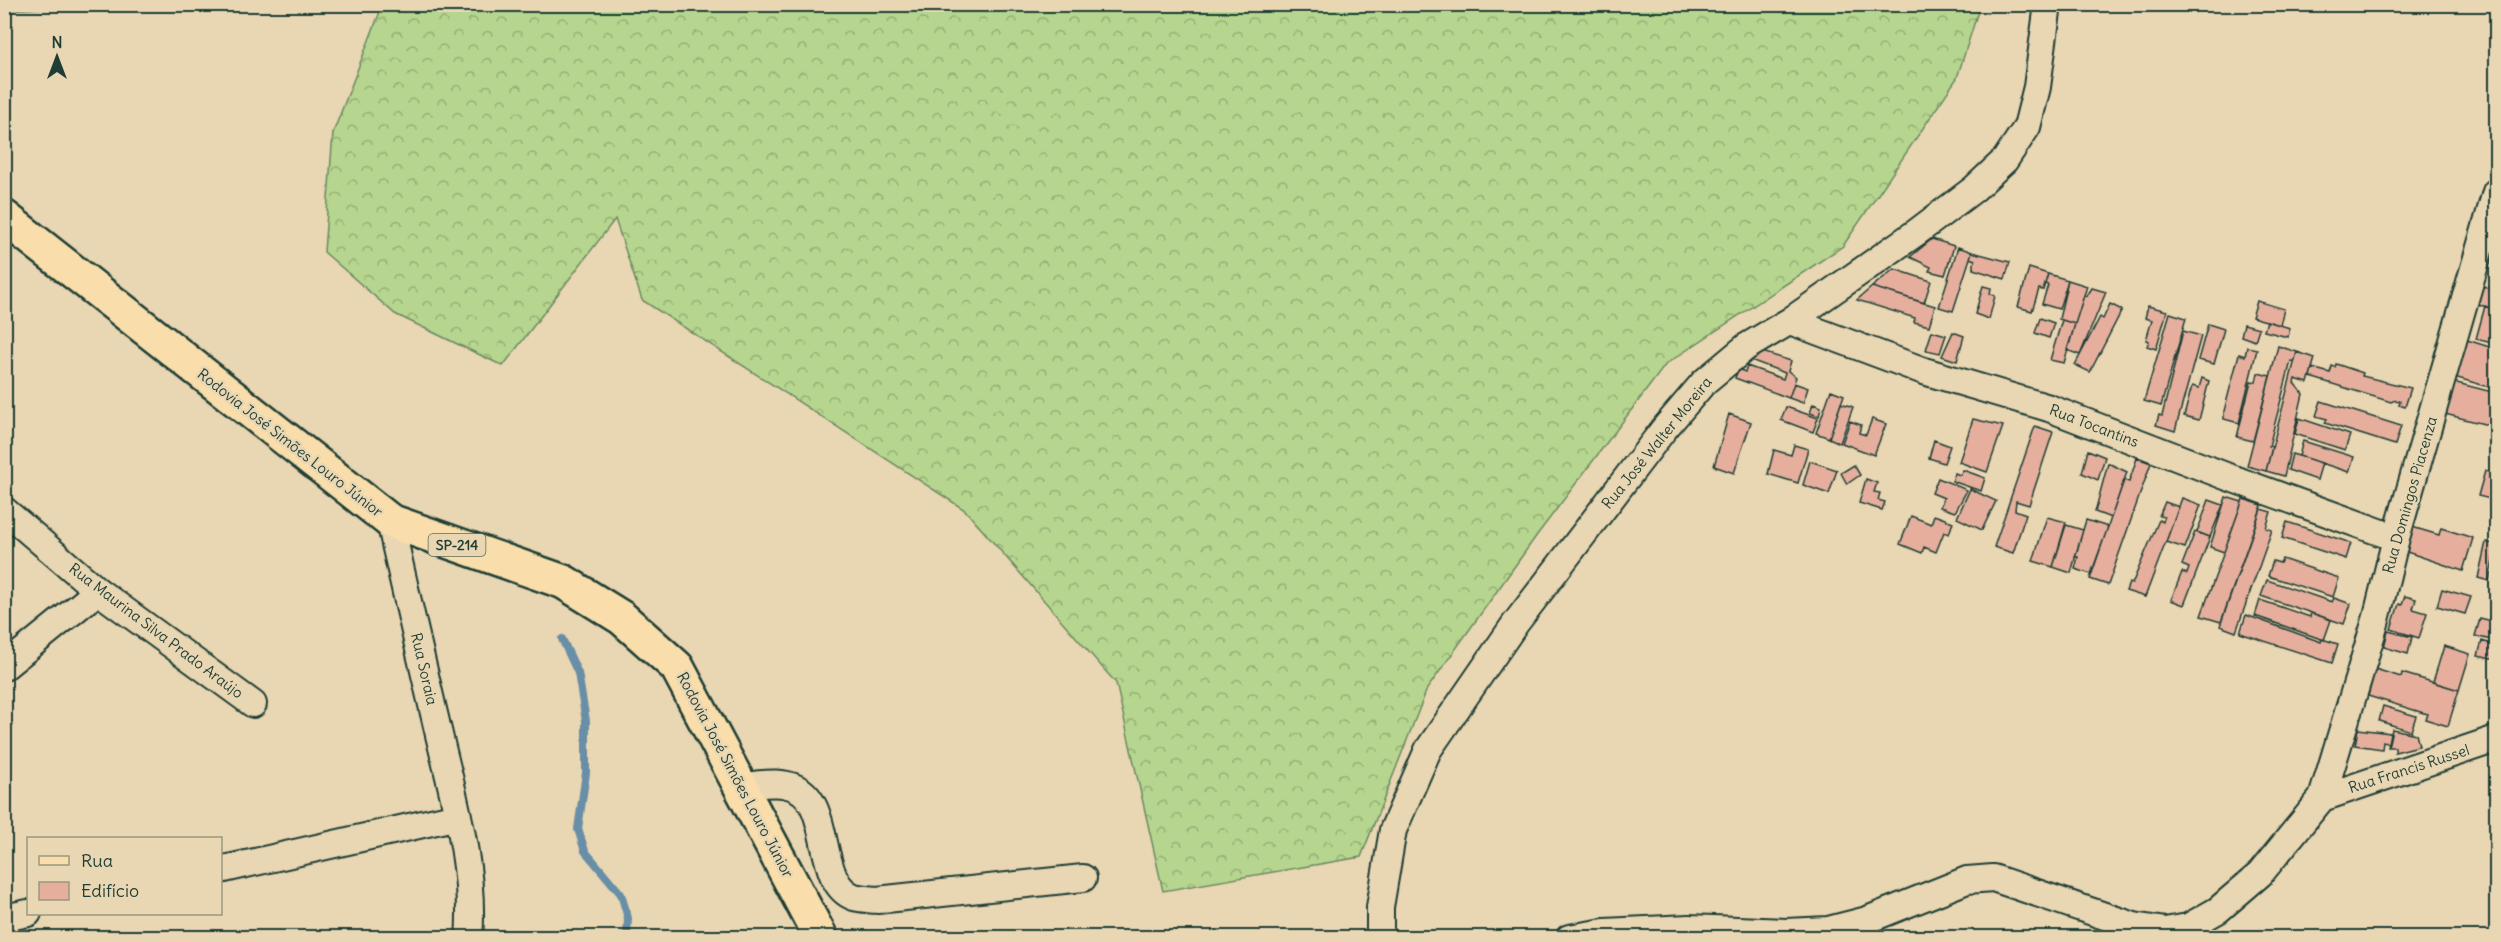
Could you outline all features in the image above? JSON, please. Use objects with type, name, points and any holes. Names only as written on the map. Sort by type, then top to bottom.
[{"type":"main road","name":"Rodovia José Simões Louro Júnior","points":[[4,217],[390,521],[564,582],[622,618],[677,667],[821,938]]},
{"type":"street","name":"Rua José Walter Moreira","points":[[1380,938],[1380,907],[1393,830],[1428,750],[1515,624],[1664,429],[1704,382],[1746,347],[1790,321],[1955,204],[2004,160],[2027,127],[2037,87],[2048,4]]},
{"type":"street","name":"Rua Domingos Piacenza","points":[[2322,798],[2376,620],[2396,538],[2496,192]]},
{"type":"street","name":"Rua Tocantins","points":[[1790,321],[1924,371],[2049,408],[2228,477],[2396,538]]},
{"type":"street","name":"Rua Maurina Silva Prado Araújo","points":[[4,510],[98,591],[253,704]]},
{"type":"street","name":"Rua Soraia","points":[[390,521],[458,816],[467,873],[469,938]]},
{"type":"street","points":[[4,667],[98,591]]},
{"type":"street","name":"Rua Francis Russel","points":[[2322,798],[2496,740]]},
{"type":"street","points":[[741,786],[778,783],[798,788],[814,806],[835,883],[853,897],[877,900],[1083,878]]},
{"type":"street","points":[[1569,938],[1604,932],[1689,928],[1786,932],[1828,930],[1867,920],[1967,880],[1993,878],[2134,926],[2165,931],[2188,927],[2218,910],[2260,874],[2322,798]]},
{"type":"street","points":[[222,870],[458,816]]},
{"type":"street","points":[[4,918],[27,913]]},
{"type":"green space","points":[[5,4],[95,4],[95,5],[5,10]]},
{"type":"green space","points":[[383,4],[1980,5],[1957,78],[1843,246],[1666,364],[1537,535],[1427,689],[1361,857],[1163,891],[1116,683],[965,510],[642,300],[615,219],[503,366],[395,314],[324,252],[333,133]]},
{"type":"building","points":[[1932,239],[1954,246],[1945,275],[1929,271],[1931,267],[1910,257]]},
{"type":"building","points":[[1958,247],[1972,252],[1953,311],[1939,307]]},
{"type":"building","points":[[1972,252],[2010,262],[2005,279],[1973,269],[1975,260],[1970,258]]},
{"type":"building","points":[[2029,268],[2048,274],[2043,290],[2039,289],[2032,311],[2018,307]]},
{"type":"building","points":[[1894,269],[1931,281],[1924,303],[1872,287]]},
{"type":"building","points":[[2048,274],[2068,280],[2059,309],[2042,304],[2048,285],[2045,284]]},
{"type":"building","points":[[2068,280],[2087,286],[2075,324],[2059,319]]},
{"type":"building","points":[[2479,285],[2496,290],[2496,310],[2474,303]]},
{"type":"building","points":[[1983,286],[1991,288],[1990,294],[1995,296],[1989,319],[1975,314]]},
{"type":"building","points":[[1872,287],[1935,306],[1929,326],[1914,322],[1915,318],[1857,300]]},
{"type":"building","points":[[2092,288],[2106,292],[2080,355],[2067,350],[2084,295],[2087,296]]},
{"type":"building","points":[[2257,301],[2284,309],[2280,325],[2252,317]]},
{"type":"building","points":[[2110,304],[2122,310],[2090,372],[2075,365],[2100,317],[2103,319]]},
{"type":"building","points":[[2148,306],[2167,311],[2156,349],[2147,346],[2149,341],[2146,340],[2152,320],[2145,318]]},
{"type":"building","points":[[2485,306],[2496,310],[2496,344],[2476,339]]},
{"type":"building","points":[[2170,313],[2186,318],[2161,406],[2144,401]]},
{"type":"building","points":[[2040,318],[2054,323],[2049,338],[2035,333]]},
{"type":"building","points":[[2062,320],[2075,324],[2064,363],[2050,360]]},
{"type":"building","points":[[2267,321],[2290,328],[2288,337],[2264,331]]},
{"type":"building","points":[[2208,324],[2224,329],[2214,364],[2198,360]]},
{"type":"building","points":[[2244,324],[2259,328],[2255,341],[2241,336]]},
{"type":"building","points":[[1932,331],[1946,335],[1940,353],[1926,350]]},
{"type":"building","points":[[2183,331],[2201,336],[2175,431],[2156,425],[2159,415],[2162,416]]},
{"type":"building","points":[[1953,332],[1964,336],[1957,361],[1942,356]]},
{"type":"building","points":[[2464,339],[2496,349],[2496,376],[2493,388],[2454,377]]},
{"type":"building","points":[[2278,346],[2297,352],[2294,362],[2291,361],[2269,446],[2272,447],[2266,471],[2247,466]]},
{"type":"building","points":[[2247,347],[2257,349],[2239,423],[2224,419],[2224,411],[2239,354],[2245,356]]},
{"type":"building","points":[[1759,351],[1791,361],[1788,371],[1796,377],[1789,398],[1735,378],[1738,369],[1745,372],[1747,366],[1783,379],[1785,373],[1745,358]]},
{"type":"building","points":[[2297,352],[2315,358],[2308,383],[2295,379],[2294,383],[2303,394],[2284,476],[2266,471]]},
{"type":"building","points":[[2336,364],[2363,373],[2362,376],[2411,388],[2405,407],[2399,405],[2400,401],[2391,402],[2310,377],[2312,368],[2330,373],[2332,366],[2335,367]]},
{"type":"building","points":[[2258,373],[2270,376],[2253,441],[2237,437],[2251,381],[2256,382]]},
{"type":"building","points":[[2202,378],[2209,381],[2199,420],[2184,416],[2192,386],[2199,388]]},
{"type":"building","points":[[2449,381],[2496,393],[2496,427],[2441,413]]},
{"type":"building","points":[[1794,383],[1808,388],[1803,403],[1789,398]]},
{"type":"building","points":[[1831,390],[1844,395],[1829,438],[1816,433]]},
{"type":"building","points":[[2321,401],[2401,426],[2395,445],[2325,423],[2327,419],[2316,416]]},
{"type":"building","points":[[1841,403],[1853,407],[1840,443],[1829,438]]},
{"type":"building","points":[[1813,404],[1821,407],[1819,416],[1810,413]]},
{"type":"building","points":[[1786,407],[1818,418],[1813,432],[1781,420]]},
{"type":"building","points":[[1729,414],[1751,422],[1734,473],[1714,466]]},
{"type":"building","points":[[2299,418],[2350,435],[2345,450],[2295,434]]},
{"type":"building","points":[[1872,419],[1886,424],[1874,455],[1842,443],[1850,421],[1861,425],[1859,433],[1866,435]]},
{"type":"building","points":[[1973,419],[2003,426],[1987,472],[1959,462]]},
{"type":"building","points":[[2035,426],[2053,432],[2029,505],[2016,501],[2015,510],[2026,514],[2013,553],[1994,547]]},
{"type":"building","points":[[1934,440],[1950,446],[1944,463],[1929,458]]},
{"type":"building","points":[[2303,441],[2354,457],[2349,472],[2299,456]]},
{"type":"building","points":[[1794,445],[1808,449],[1798,483],[1768,474],[1774,450],[1791,455]]},
{"type":"building","points":[[2088,450],[2105,457],[2098,480],[2082,473]]},
{"type":"building","points":[[2292,454],[2322,463],[2317,480],[2288,470]]},
{"type":"building","points":[[2137,458],[2151,463],[2108,585],[2090,579],[2124,480],[2129,482]]},
{"type":"building","points":[[1810,461],[1837,470],[1829,494],[1803,485]]},
{"type":"building","points":[[2108,463],[2127,472],[2111,518],[2095,512]]},
{"type":"building","points":[[1854,465],[1860,475],[1847,484],[1841,473]]},
{"type":"building","points":[[1963,470],[1985,478],[1981,491],[1952,481],[1955,473],[1960,475]]},
{"type":"building","points":[[2485,471],[2496,474],[2496,505],[2495,500],[2478,496]]},
{"type":"building","points":[[1938,478],[1967,490],[1955,512],[1940,507],[1944,498],[1932,493]]},
{"type":"building","points":[[1866,479],[1877,483],[1874,492],[1880,493],[1878,500],[1885,502],[1882,510],[1859,503]]},
{"type":"building","points":[[1970,489],[1996,501],[1982,530],[1957,518]]},
{"type":"building","points":[[2226,497],[2242,502],[2224,552],[2210,547]]},
{"type":"building","points":[[2182,498],[2201,505],[2185,548],[2166,542]]},
{"type":"building","points":[[2243,499],[2262,505],[2221,622],[2201,616]]},
{"type":"building","points":[[2209,500],[2223,505],[2210,537],[2197,532]]},
{"type":"building","points":[[2165,502],[2179,507],[2145,597],[2126,591],[2129,583],[2132,584],[2159,520],[2163,522],[2164,517],[2159,516]]},
{"type":"building","points":[[2261,509],[2271,512],[2266,528],[2272,530],[2236,632],[2220,626]]},
{"type":"building","points":[[1934,515],[1953,522],[1949,534],[1944,532],[1936,552],[1924,547],[1922,553],[1900,544],[1911,516],[1931,524]]},
{"type":"building","points":[[2047,517],[2066,522],[2053,567],[2033,561]]},
{"type":"building","points":[[2086,520],[2108,527],[2091,574],[2075,569],[2078,557],[2075,557]]},
{"type":"building","points":[[2287,522],[2351,543],[2346,559],[2282,538]]},
{"type":"building","points":[[2066,525],[2083,530],[2071,573],[2053,567]]},
{"type":"building","points":[[2412,527],[2439,535],[2441,528],[2473,538],[2463,571],[2407,552]]},
{"type":"building","points":[[2195,532],[2210,537],[2184,605],[2171,600],[2182,572],[2187,574],[2189,568],[2182,565]]},
{"type":"building","points":[[2486,542],[2496,545],[2489,581],[2478,578]]},
{"type":"building","points":[[2282,559],[2339,578],[2333,597],[2268,576],[2273,561],[2280,563]]},
{"type":"building","points":[[2267,580],[2332,602],[2334,598],[2351,604],[2344,624],[2261,596]]},
{"type":"building","points":[[2442,589],[2471,597],[2465,614],[2437,606]]},
{"type":"building","points":[[2405,596],[2416,599],[2413,609],[2427,613],[2419,638],[2391,629],[2399,604],[2402,605]]},
{"type":"building","points":[[2260,600],[2310,617],[2311,613],[2331,620],[2324,640],[2255,616]]},
{"type":"building","points":[[2246,615],[2321,642],[2322,639],[2338,644],[2332,663],[2240,633]]},
{"type":"building","points":[[2480,619],[2496,623],[2495,641],[2475,636]]},
{"type":"building","points":[[2388,631],[2412,637],[2408,654],[2384,647]]},
{"type":"building","points":[[2493,640],[2496,641],[2496,660],[2478,656],[2482,641],[2491,644]]},
{"type":"building","points":[[2444,646],[2470,654],[2459,690],[2433,682]]},
{"type":"building","points":[[2375,669],[2401,677],[2402,673],[2459,690],[2448,726],[2425,719],[2427,714],[2368,696]]},
{"type":"building","points":[[2383,706],[2416,716],[2411,731],[2379,721]]},
{"type":"building","points":[[2358,729],[2390,733],[2388,743],[2383,742],[2382,749],[2355,745]]},
{"type":"building","points":[[2392,729],[2416,734],[2419,746],[2395,752],[2395,747],[2388,747]]},
{"type":"waterway","points":[[562,639],[578,673],[586,721],[586,773],[578,829],[585,851],[621,894],[628,918],[627,938]]}]
